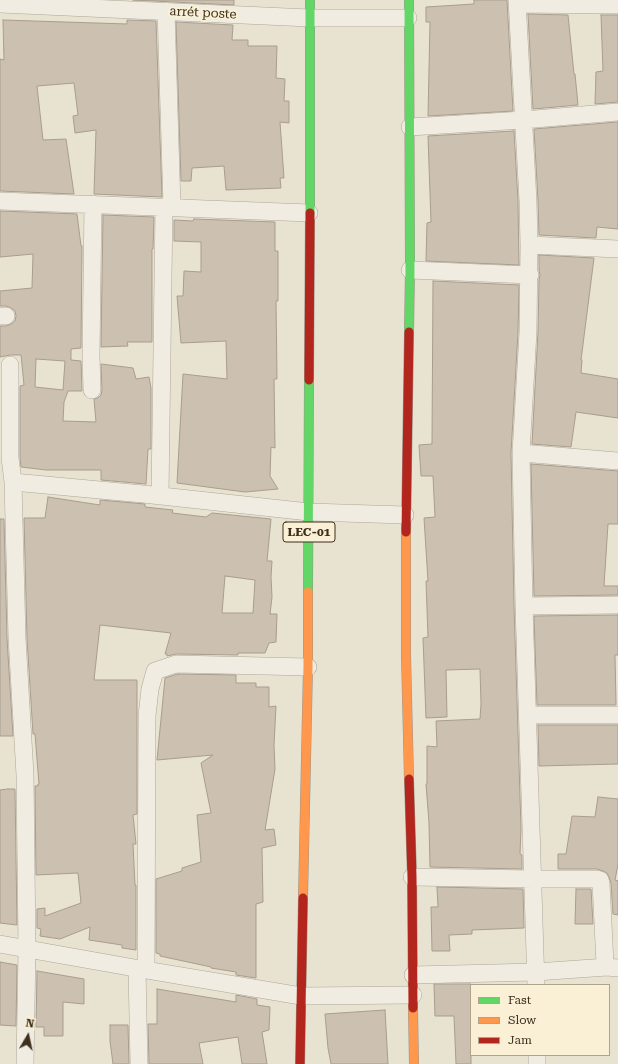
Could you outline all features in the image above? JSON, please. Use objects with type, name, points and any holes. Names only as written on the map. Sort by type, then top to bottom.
[{"type":"main road","name":"LEC-01","points":[[300,1064],[308,667],[310,0]]},
{"type":"main road","points":[[409,0],[410,270],[405,515],[406,655],[412,877],[414,1064]]},
{"type":"street","points":[[536,978],[524,606],[521,453],[530,275],[528,201],[517,2],[616,4]]},
{"type":"street","name":"arrét poste","points":[[0,4],[98,4],[166,12],[309,18],[408,18]]},
{"type":"street","points":[[160,496],[168,207],[166,12]]},
{"type":"street","points":[[410,127],[618,112]]},
{"type":"street","points":[[0,201],[309,213]]},
{"type":"street","points":[[92,390],[91,345],[93,204]]},
{"type":"street","points":[[529,245],[618,249]]},
{"type":"street","points":[[410,270],[530,275]]},
{"type":"street","points":[[10,365],[5,457],[13,482],[17,638],[25,775],[27,949],[25,1064]]},
{"type":"street","points":[[521,453],[618,461]]},
{"type":"street","points":[[13,482],[309,512],[405,515]]},
{"type":"street","points":[[524,606],[618,605]]},
{"type":"street","points":[[139,1064],[147,716],[150,689],[155,671],[176,664],[308,667]]},
{"type":"street","points":[[528,715],[618,715]]},
{"type":"street","points":[[412,877],[600,880],[605,964],[613,968]]},
{"type":"street","points":[[0,944],[142,970],[301,996],[413,995]]},
{"type":"street","points":[[413,974],[536,978],[613,968]]},
{"type":"building","points":[[133,0],[234,0],[234,5]]},
{"type":"building","points":[[474,0],[507,0],[513,111],[428,116],[430,22],[426,22],[426,7],[474,4]]},
{"type":"building","points":[[528,14],[568,15],[578,105],[533,109]]},
{"type":"building","points":[[601,15],[618,15],[618,102],[595,104],[596,72],[603,71]]},
{"type":"building","points":[[3,20],[127,24],[127,20],[156,21],[162,197],[94,194],[96,130],[75,133],[73,116],[78,115],[74,83],[37,86],[43,140],[66,139],[74,194],[0,191],[0,59],[4,60]]},
{"type":"building","points":[[176,22],[233,25],[232,40],[248,40],[248,46],[277,46],[276,78],[285,79],[284,101],[289,101],[289,123],[280,122],[284,178],[280,178],[281,188],[226,190],[224,166],[192,168],[191,181],[181,181]]},
{"type":"building","points":[[618,122],[618,229],[597,227],[596,238],[539,235],[534,129]]},
{"type":"building","points":[[514,131],[518,201],[519,265],[426,261],[427,223],[431,222],[428,136]]},
{"type":"building","points":[[0,211],[77,214],[82,246],[81,348],[71,349],[71,360],[81,361],[82,391],[68,391],[64,402],[63,421],[96,422],[94,399],[101,395],[102,390],[101,364],[133,368],[136,379],[149,377],[151,388],[151,449],[148,449],[146,484],[101,480],[101,470],[46,470],[21,467],[20,386],[24,385],[21,355],[0,357],[0,326],[11,324],[15,321],[16,316],[15,311],[11,308],[0,306],[0,291],[32,288],[33,254],[0,257]],"holes":[[[36,359],[65,361],[63,390],[35,387]]]},
{"type":"building","points":[[103,215],[154,217],[152,249],[152,342],[127,342],[128,346],[101,347]]},
{"type":"building","points":[[194,219],[275,222],[275,251],[278,251],[278,301],[276,301],[277,379],[274,379],[275,448],[271,447],[270,476],[278,489],[245,492],[177,483],[183,374],[227,379],[226,341],[181,343],[177,296],[183,296],[184,271],[201,272],[201,242],[174,241],[174,220],[193,221]]},
{"type":"building","points":[[539,255],[594,258],[581,360],[581,373],[618,379],[618,418],[576,412],[571,447],[532,444],[538,332],[540,275]]},
{"type":"building","points":[[433,281],[519,285],[518,332],[511,453],[521,828],[520,854],[522,855],[522,869],[430,867],[426,784],[427,746],[437,747],[436,721],[480,719],[481,704],[480,669],[446,670],[447,717],[426,718],[423,638],[428,637],[426,581],[428,581],[424,518],[435,517],[433,476],[421,476],[419,445],[432,444]]},
{"type":"building","points":[[531,464],[618,471],[618,524],[608,524],[604,586],[618,586],[618,595],[534,596]]},
{"type":"building","points":[[48,497],[100,505],[100,500],[145,504],[145,507],[173,510],[172,513],[206,517],[212,513],[271,519],[267,561],[272,561],[272,597],[270,614],[277,614],[276,642],[269,643],[265,653],[238,653],[238,655],[176,654],[167,656],[167,654],[165,654],[171,633],[100,625],[94,680],[137,680],[137,814],[133,815],[136,844],[133,844],[136,885],[136,950],[122,948],[122,945],[89,940],[90,927],[60,939],[40,936],[41,929],[37,928],[37,909],[45,908],[45,916],[81,903],[78,873],[36,875],[35,786],[38,786],[39,784],[35,734],[33,734],[27,638],[24,518],[45,518]],"holes":[[[225,576],[255,580],[253,613],[222,613]]]},
{"type":"building","points":[[0,519],[4,519],[7,638],[13,736],[0,736]]},
{"type":"building","points":[[618,615],[618,655],[615,655],[616,705],[537,705],[534,616]]},
{"type":"building","points":[[178,674],[236,675],[236,683],[256,683],[256,687],[269,687],[269,707],[276,706],[274,745],[275,769],[265,830],[274,829],[276,845],[262,848],[263,902],[256,904],[256,978],[236,975],[236,972],[211,968],[160,956],[160,954],[156,953],[156,879],[182,871],[182,868],[201,862],[197,815],[211,813],[201,763],[213,755],[157,760],[165,678]]},
{"type":"building","points":[[538,725],[618,725],[618,764],[539,766]]},
{"type":"building","points":[[15,789],[17,925],[0,923],[0,790]]},
{"type":"building","points":[[598,797],[618,799],[618,864],[615,880],[618,881],[618,915],[613,914],[611,883],[607,873],[597,869],[558,869],[558,854],[566,854],[572,816],[595,817]]},
{"type":"building","points":[[437,887],[523,889],[524,928],[472,930],[472,934],[449,935],[450,951],[432,951],[431,907],[438,907]]},
{"type":"building","points":[[576,889],[591,889],[593,924],[575,924]]},
{"type":"building","points":[[0,962],[17,965],[16,1026],[0,1025]]},
{"type":"building","points":[[37,971],[84,979],[84,1004],[63,1002],[63,1036],[44,1036],[44,1027],[36,1027]]},
{"type":"building","points":[[434,984],[470,984],[471,1064],[456,1064],[454,1016],[435,1016]]},
{"type":"building","points":[[157,989],[236,1002],[236,995],[257,999],[257,1005],[270,1007],[269,1030],[262,1032],[267,1064],[242,1064],[238,1037],[199,1043],[203,1064],[149,1064],[148,1024],[157,1024]]},
{"type":"building","points":[[385,1010],[388,1064],[331,1064],[325,1014]]},
{"type":"building","points":[[110,1025],[128,1025],[129,1064],[113,1064],[110,1041]]},
{"type":"traffic: fast","points":[[310,0],[310,213]]},
{"type":"traffic: fast","points":[[409,0],[409,332]]},
{"type":"traffic: fast","points":[[308,592],[309,380]]},
{"type":"traffic: slow","points":[[406,532],[406,655],[409,779]]},
{"type":"traffic: slow","points":[[303,898],[308,667],[308,592]]},
{"type":"traffic: slow","points":[[413,1008],[414,1064]]},
{"type":"traffic: jam","points":[[309,380],[310,213]]},
{"type":"traffic: jam","points":[[406,532],[409,332]]},
{"type":"traffic: jam","points":[[409,779],[412,877],[413,1008]]},
{"type":"traffic: jam","points":[[300,1064],[303,898]]}]
